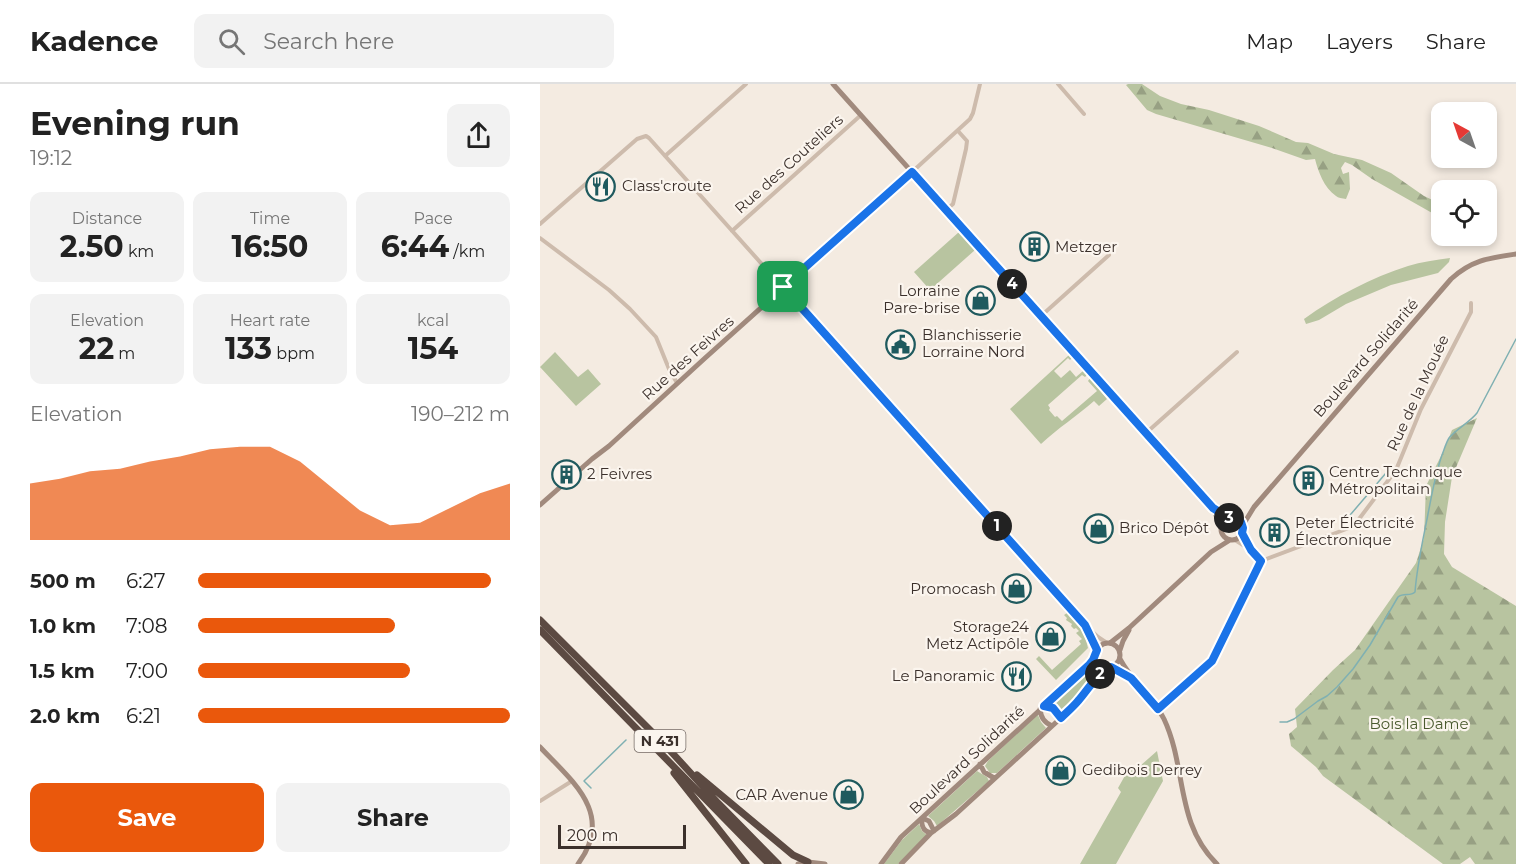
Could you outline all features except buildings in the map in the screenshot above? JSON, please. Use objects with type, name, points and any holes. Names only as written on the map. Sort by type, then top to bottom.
[{"type":"highway","name":"N 431","points":[[540,620],[665,745],[778,864]]},
{"type":"highway","name":"N 431","points":[[540,630],[769,864]]},
{"type":"highway","points":[[642,734],[746,864]]},
{"type":"highway","points":[[665,745],[699,777],[793,855],[808,862]]},
{"type":"street","points":[[665,156],[746,84]]},
{"type":"street","points":[[833,84],[1213,508],[1243,525],[1238,539],[1211,552],[1129,628],[1108,643],[1101,645],[1096,657],[1099,663],[1131,678]]},
{"type":"street","name":"Rue des Feivres","points":[[540,505],[612,443],[958,131],[972,117],[980,84]]},
{"type":"street","points":[[1058,84],[1084,114]]},
{"type":"street","name":"Rue des Couteliers","points":[[732,231],[861,115]]},
{"type":"street","points":[[946,210],[953,204],[966,149],[966,141],[958,131]]},
{"type":"street","points":[[540,224],[637,139],[646,136],[1085,625],[1098,637],[1117,645],[1120,650]]},
{"type":"street","points":[[540,238],[606,287],[630,309],[656,337],[677,383]]},
{"type":"street","points":[[1041,316],[1109,255]]},
{"type":"street","name":"Boulevard Solidarité","points":[[1243,525],[1254,507],[1451,279],[1461,270],[1480,260],[1516,255]]},
{"type":"street","name":"Rue de la Mouée","points":[[1261,561],[1349,528],[1356,523],[1396,470],[1421,409],[1471,312],[1471,303]]},
{"type":"street","points":[[1146,433],[1237,352]]},
{"type":"street","name":"Boulevard Solidarité","points":[[1232,518],[1254,507]]},
{"type":"street","points":[[1213,508],[1224,538],[1251,550]]},
{"type":"street","points":[[1211,552],[1225,520],[1232,518]]},
{"type":"street","points":[[1158,709],[1212,661],[1261,561],[1251,550],[1242,533]]},
{"type":"street","points":[[1085,625],[1097,651]]},
{"type":"street","points":[[1129,628],[1120,650],[1120,659],[1131,678],[1164,718],[1172,740],[1190,823],[1200,844],[1217,864]]},
{"type":"street","name":"Boulevard Solidarité","points":[[880,864],[896,843],[922,818],[1089,665],[1097,651]]},
{"type":"street","points":[[1109,667],[1116,665],[1120,659]]},
{"type":"street","name":"Boulevard Solidarité","points":[[901,864],[933,832],[956,814],[1075,705],[1109,667]]},
{"type":"street","points":[[1052,726],[1042,718],[1042,707],[1053,708],[1061,718]]},
{"type":"street","points":[[540,747],[572,781],[586,799],[590,809],[593,832],[585,854],[578,864]]},
{"type":"street","points":[[980,764],[984,772],[994,778]]},
{"type":"street","points":[[540,801],[572,781]]},
{"type":"street","points":[[922,818],[929,821],[933,832],[927,832],[923,828],[922,818]]},
{"type":"street","points":[[798,864],[808,862],[825,864]]},
{"type":"green space","points":[[1142,84],[1160,96],[1181,104],[1209,110],[1259,126],[1296,142],[1308,143],[1334,154],[1362,160],[1391,173],[1431,199],[1431,212],[1345,162],[1341,168],[1343,174],[1349,172],[1350,189],[1346,199],[1338,197],[1325,184],[1315,159],[1306,160],[1156,114],[1147,110],[1126,85]]},
{"type":"green space","points":[[959,232],[975,250],[930,290],[914,272]]},
{"type":"green space","points":[[1450,258],[1438,273],[1391,285],[1306,324],[1304,319],[1341,295],[1367,282],[1408,266]]},
{"type":"green space","points":[[555,352],[578,377],[588,369],[601,384],[576,406],[540,367]]},
{"type":"green space","points":[[1069,355],[1072,358],[1070,360],[1068,358],[1054,371],[1061,378],[1070,370],[1076,377],[1083,371],[1087,375],[1085,377],[1082,375],[1048,405],[1055,417],[1057,416],[1062,421],[1097,391],[1088,381],[1090,378],[1107,399],[1099,406],[1094,401],[1041,444],[1010,409]]},
{"type":"green space","name":"Bois la Dame","points":[[1477,418],[1452,477],[1445,522],[1444,554],[1452,567],[1516,606],[1516,864],[1475,864],[1470,857],[1460,864],[1443,864],[1323,776],[1291,746],[1289,734],[1297,727],[1295,709],[1355,650],[1416,563],[1424,538],[1426,486],[1452,430]]},
{"type":"green space","points":[[1067,613],[1084,632],[1088,648],[1056,680],[1036,659],[1039,656],[1052,670],[1081,644],[1079,641],[1082,639],[1076,633],[1079,631],[1066,620],[1064,615]]},
{"type":"green space","points":[[1090,668],[1096,674],[1063,713],[1049,704]]},
{"type":"green space","points":[[1037,715],[1046,728],[997,773],[990,773],[985,766],[988,761]]},
{"type":"green space","points":[[1157,751],[1163,781],[1116,864],[1080,864],[1121,792],[1118,788],[1131,765],[1134,769],[1140,766]]},
{"type":"green space","points":[[977,771],[989,781],[937,826],[928,816]]},
{"type":"green space","points":[[919,824],[927,835],[898,864],[884,864],[902,840]]},
{"type":"waterway","points":[[1280,722],[1294,719],[1337,687],[1370,645],[1398,597],[1415,592],[1434,484],[1446,444],[1449,438],[1477,413],[1516,339]]},
{"type":"waterway","points":[[1345,521],[1386,473]]},
{"type":"waterway","points":[[591,788],[584,781],[626,740]]},
{"type":"place","name":"Class'croute","points":[[601,186]]},
{"type":"place","name":"Metzger","points":[[1034,247]]},
{"type":"place","name":"Lorraine Pare-brise","points":[[981,300]]},
{"type":"place","name":"Blanchisserie Lorraine Nord","points":[[901,344]]},
{"type":"place","name":"2 Feivres","points":[[566,474]]},
{"type":"place","name":"Centre Technique Métropolitain","points":[[1308,481]]},
{"type":"place","name":"Brico Dépôt","points":[[1098,528]]},
{"type":"place","name":"Peter Électricité Électronique","points":[[1274,532]]},
{"type":"place","name":"Promocash","points":[[1017,589]]},
{"type":"place","name":"Storage24 Metz Actipôle","points":[[1050,636]]},
{"type":"place","name":"Le Panoramic","points":[[1016,676]]},
{"type":"place","name":"Gedibois Derrey","points":[[1061,770]]},
{"type":"place","name":"CAR Avenue","points":[[849,795]]},
{"type":"route","points":[[912,172],[1213,508],[1229,518],[1238,519],[1243,525],[1242,533],[1251,550],[1261,561],[1212,661],[1158,709],[1131,678],[1111,667],[1100,675],[1061,718],[1053,708],[1044,706],[1093,660],[1097,650],[1085,625],[783,287],[912,172]]}]
